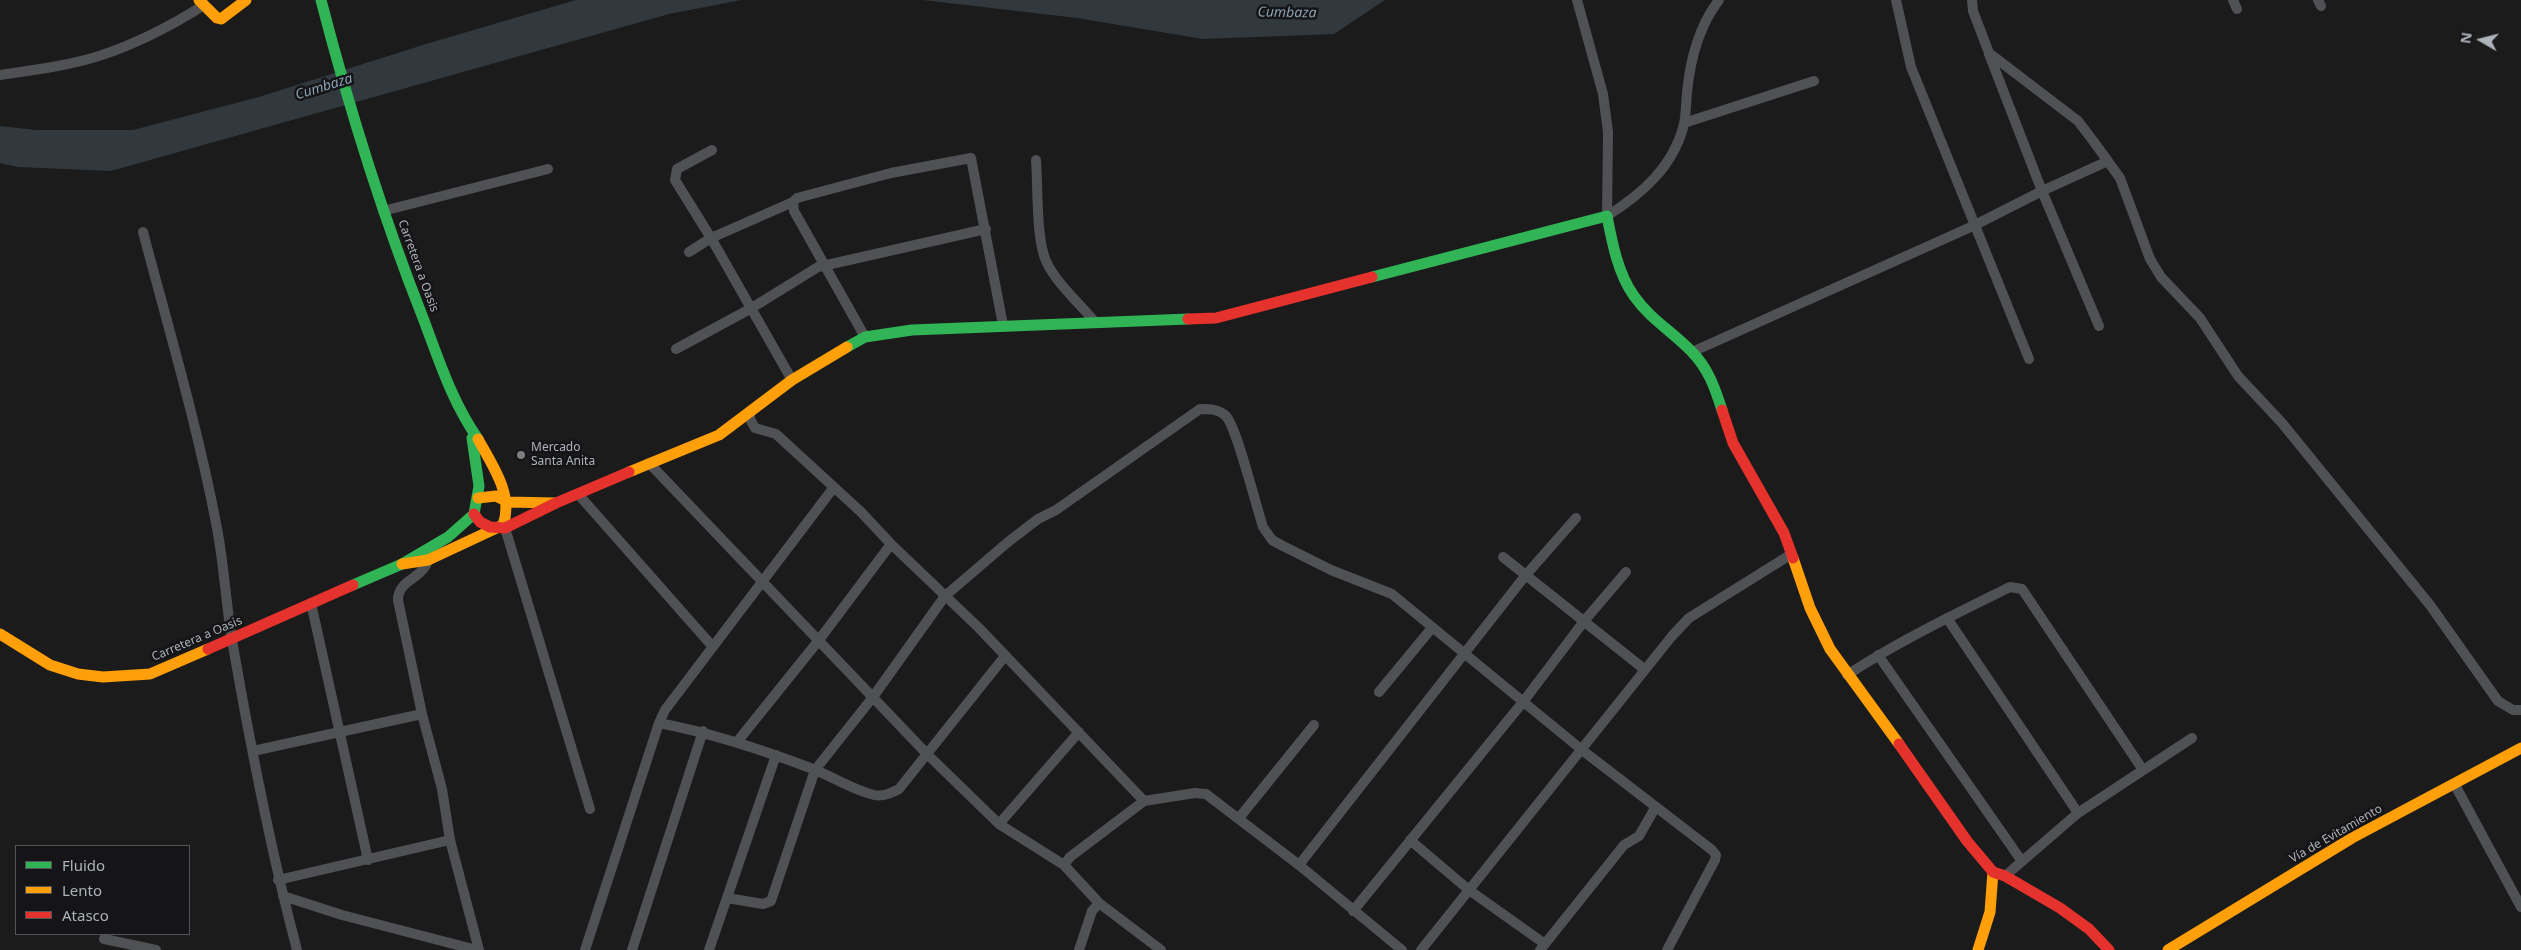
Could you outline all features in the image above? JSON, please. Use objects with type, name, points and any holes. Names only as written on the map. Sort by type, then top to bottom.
[{"type":"main road","points":[[201,3],[217,18],[226,18],[246,0]]},
{"type":"main road","name":"Carretera a Oasis","points":[[321,0],[349,109],[398,257],[448,382],[508,502]]},
{"type":"main road","points":[[865,337],[912,330],[1003,325],[1216,318],[1607,216],[1618,260],[1632,294],[1646,312],[1692,352],[1707,371],[1716,391],[1733,443],[1784,533],[1790,555],[1810,608],[1830,649],[1847,675],[1923,775],[1967,841],[1993,872],[2005,876],[2060,908],[2089,929],[2109,950]]},
{"type":"main road","name":"Carretera a Oasis","points":[[402,564],[428,560],[649,463],[719,435],[792,380],[865,337]]},
{"type":"main road","name":"Carretera a Oasis","points":[[0,634],[57,668],[95,676],[122,678],[150,674],[232,639],[402,564],[448,536],[474,514],[478,498],[478,470],[471,430]]},
{"type":"main road","points":[[478,498],[496,496],[508,502],[556,503]]},
{"type":"main road","points":[[474,514],[480,522],[501,528],[507,519],[508,502]]},
{"type":"main road","name":"Vía de Evitamiento","points":[[2168,950],[2352,838],[2455,785],[2521,748]]},
{"type":"main road","points":[[1978,950],[1990,912],[1993,872]]},
{"type":"street","points":[[1577,0],[1603,94],[1608,132],[1607,216]]},
{"type":"street","points":[[1607,216],[1642,191],[1662,171],[1676,149],[1684,123],[1687,91],[1695,48],[1705,23],[1720,0]]},
{"type":"street","points":[[1896,0],[1911,67],[1973,226],[2029,360]]},
{"type":"street","points":[[1972,0],[1973,11],[2042,191],[2099,326]]},
{"type":"street","points":[[0,75],[68,64],[100,56],[168,27],[201,3]]},
{"type":"street","points":[[1989,54],[2078,121],[2120,178],[2150,259],[2161,277],[2200,318],[2238,376],[2282,423],[2430,605],[2498,701],[2513,710],[2521,710]]},
{"type":"street","points":[[1684,123],[1814,81]]},
{"type":"street","points":[[712,150],[677,169],[674,174],[675,180],[711,238],[792,380]]},
{"type":"street","points":[[688,252],[711,238],[793,202],[797,198],[891,173],[971,158],[1003,325]]},
{"type":"street","points":[[1036,160],[1041,246],[1046,261],[1060,282],[1095,322]]},
{"type":"street","points":[[1692,352],[1973,226],[2042,191],[2108,161]]},
{"type":"street","points":[[383,211],[548,168]]},
{"type":"street","points":[[793,202],[794,211],[865,337]]},
{"type":"street","points":[[676,350],[750,309],[818,267],[986,230]]},
{"type":"street","points":[[143,232],[177,359],[217,528],[232,639],[253,751],[278,880],[297,950]]},
{"type":"street","points":[[727,898],[763,904],[771,901],[815,770],[873,697],[945,596],[1038,519],[1056,510],[1200,409],[1210,409],[1218,410],[1226,416],[1231,424],[1263,527],[1272,540],[1331,570],[1392,594],[1582,750],[1712,850],[1716,855],[1667,950]]},
{"type":"street","points":[[750,411],[750,419],[756,428],[776,434],[862,512],[891,544],[979,628],[1144,801]]},
{"type":"street","points":[[649,463],[927,754],[999,824],[1064,865],[1099,903],[1161,950]]},
{"type":"street","points":[[584,950],[659,723],[665,710],[834,487]]},
{"type":"street","points":[[578,494],[713,648]]},
{"type":"street","points":[[1299,865],[1525,576],[1576,518]]},
{"type":"street","points":[[501,528],[590,809]]},
{"type":"street","points":[[737,742],[891,544]]},
{"type":"street","points":[[1421,950],[1582,750],[1644,669],[1689,618],[1790,555]]},
{"type":"street","points":[[1503,557],[1525,576],[1585,620],[1644,669]]},
{"type":"street","points":[[283,896],[342,915],[478,950],[450,840],[442,789],[422,714],[398,592],[407,582],[419,576],[428,560]]},
{"type":"street","points":[[1354,911],[1523,702],[1585,620],[1626,572]]},
{"type":"street","points":[[1847,675],[1878,655],[1946,618],[2010,587],[2022,589],[2143,770]]},
{"type":"street","points":[[311,603],[368,860]]},
{"type":"street","points":[[1946,618],[2078,813]]},
{"type":"street","points":[[1378,692],[1432,628]]},
{"type":"street","points":[[1878,655],[2021,860]]},
{"type":"street","points":[[659,723],[703,731],[815,770],[868,793],[886,795],[899,789],[1005,656]]},
{"type":"street","points":[[253,751],[340,734],[422,714]]},
{"type":"street","points":[[1239,818],[1314,725]]},
{"type":"street","points":[[632,950],[703,731]]},
{"type":"street","points":[[999,824],[1079,732]]},
{"type":"street","points":[[2005,876],[2021,860],[2078,813],[2192,738]]},
{"type":"street","points":[[709,950],[776,756]]},
{"type":"street","points":[[2455,785],[2521,907]]},
{"type":"street","points":[[1064,865],[1070,857],[1144,801],[1201,793],[1206,794],[1299,865],[1402,950]]},
{"type":"street","points":[[1410,840],[1469,890],[1542,947],[1624,845],[1639,836],[1655,808]]},
{"type":"street","points":[[278,880],[450,840]]},
{"type":"street","points":[[1079,950],[1092,912],[1099,903]]},
{"type":"street","points":[[104,939],[156,950]]},
{"type":"water","name":"Cumbaza","points":[[576,0],[741,0],[669,14],[111,171],[18,167],[0,163],[0,126],[36,130],[133,130],[259,97],[426,44]]},
{"type":"water","name":"Cumbaza","points":[[923,0],[1385,0],[1334,34],[1203,39],[1077,18]]},
{"type":"traffic: fast","points":[[321,0],[355,121],[394,240],[447,380],[461,410],[478,439]]},
{"type":"traffic: fast","points":[[1372,277],[1607,216],[1616,257],[1628,287],[1647,312],[1698,358],[1717,394],[1722,410]]},
{"type":"traffic: fast","points":[[847,347],[865,337],[912,330],[1188,319]]},
{"type":"traffic: fast","points":[[353,585],[402,564],[448,537],[474,514],[479,486],[472,438]]},
{"type":"traffic: slow","points":[[199,0],[217,18],[221,19],[246,0]]},
{"type":"traffic: slow","points":[[629,472],[719,435],[792,380],[847,347]]},
{"type":"traffic: slow","points":[[402,564],[428,560],[503,525],[506,514],[504,491],[478,439]]},
{"type":"traffic: slow","points":[[478,498],[496,496],[508,502],[555,503]]},
{"type":"traffic: slow","points":[[1793,558],[1810,608],[1830,649],[1899,744]]},
{"type":"traffic: slow","points":[[0,634],[50,665],[78,674],[103,677],[150,674],[208,649]]},
{"type":"traffic: slow","points":[[2168,950],[2352,838],[2521,748]]},
{"type":"traffic: slow","points":[[1978,950],[1990,912],[1993,872]]},
{"type":"traffic: jam","points":[[1188,319],[1216,318],[1372,277]]},
{"type":"traffic: jam","points":[[1722,410],[1733,443],[1784,533],[1793,558]]},
{"type":"traffic: jam","points":[[474,514],[480,522],[490,527],[505,528],[556,503],[629,472]]},
{"type":"traffic: jam","points":[[208,649],[353,585]]},
{"type":"traffic: jam","points":[[1899,744],[1967,841],[1993,872],[2005,876],[2060,908],[2089,929],[2109,950]]},
{"type":"place","name":"Mercado Santa Anita","points":[[521,455]]}]
